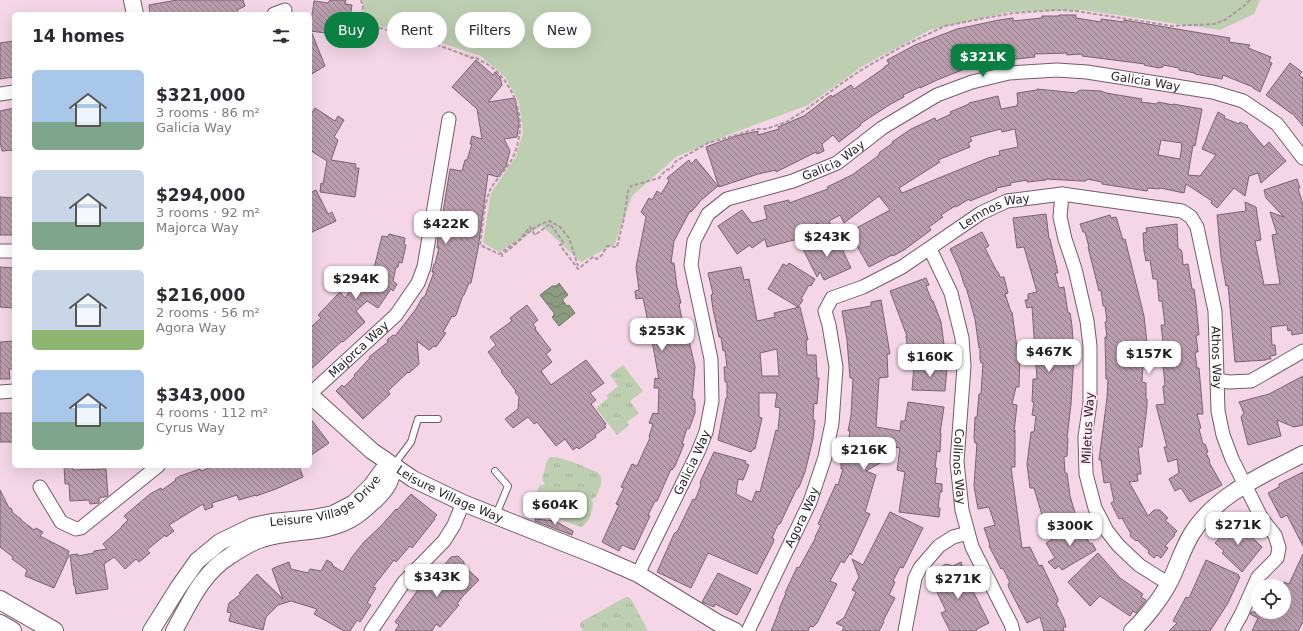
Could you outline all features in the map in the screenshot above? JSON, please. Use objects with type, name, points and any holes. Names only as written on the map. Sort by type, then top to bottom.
[{"type":"main road","points":[[0,600],[54,631]]},
{"type":"main road","points":[[0,624],[12,631]]},
{"type":"street","points":[[132,0],[135,12]]},
{"type":"street","name":"Galicia Way","points":[[638,574],[698,452],[706,432],[712,401],[711,359],[691,265],[694,241],[708,214],[727,199],[793,181],[837,163],[882,128],[937,95],[972,82],[1009,72],[1057,70],[1087,72],[1213,92],[1242,101],[1277,124],[1303,158]]},
{"type":"street","points":[[0,94],[12,92]]},
{"type":"street","name":"Majorca Way","points":[[312,392],[396,315],[418,283],[424,267],[448,119]]},
{"type":"street","name":"Lemnos Way","points":[[829,325],[825,311],[832,298],[863,287],[902,267],[981,213],[1007,201],[1062,194],[1182,211],[1191,217],[1196,227]]},
{"type":"street","name":"Miletus Way","points":[[1062,194],[1060,217],[1081,291],[1090,346],[1090,403],[1085,437],[1086,474],[1095,508],[1107,531],[1118,546],[1139,565],[1169,584]]},
{"type":"street","name":"Athos Way","points":[[1196,227],[1215,311],[1218,411],[1223,435],[1244,484],[1262,518],[1275,535],[1280,548],[1277,558],[1258,577],[1232,631]]},
{"type":"street","name":"Collinos Way","points":[[930,249],[951,293],[962,338],[964,366],[957,462],[962,510],[972,547],[1011,624],[1013,631]]},
{"type":"street","points":[[0,250],[12,251]]},
{"type":"street","name":"Agora Way","points":[[748,631],[810,502],[825,457],[832,422],[836,367],[829,325]]},
{"type":"street","points":[[1217,380],[1230,382],[1251,380],[1303,351]]},
{"type":"street","points":[[0,392],[12,391]]},
{"type":"street","name":"Leisure Village Way","points":[[312,396],[372,451],[414,479],[463,503],[638,574],[718,623],[735,631]]},
{"type":"street","points":[[1132,631],[1142,623],[1169,584],[1190,535],[1209,511],[1244,484],[1303,454]]},
{"type":"street","name":"Leisure Village Drive","points":[[151,631],[197,561],[220,542],[243,531],[261,532],[325,528],[343,524],[360,514],[381,494],[392,477],[393,466]]},
{"type":"street","points":[[40,487],[61,522],[76,529],[82,528],[156,468]]},
{"type":"street","points":[[371,631],[404,582],[444,541],[454,525],[463,503]]},
{"type":"street","name":"Leisure Village Drive","points":[[174,631],[192,597],[212,570],[261,532]]},
{"type":"street","points":[[905,631],[915,578],[920,568],[939,546],[953,537],[968,533]]},
{"type":"lane","points":[[393,466],[411,442],[418,419],[438,419]]},
{"type":"lane","points":[[495,471],[508,486],[496,516]]},
{"type":"path","points":[[361,0],[363,6],[361,23],[416,38],[472,58],[474,56],[488,64],[507,82],[519,111],[519,140],[511,161],[491,188],[480,245],[499,254],[519,240],[530,227],[535,235],[550,224],[564,243],[560,245],[578,269],[593,257],[597,259],[602,256],[607,246],[617,247],[623,226],[628,191],[631,186],[659,178],[666,170],[671,170],[676,161],[708,143],[746,132],[766,129],[786,122],[863,69],[945,26],[996,16],[1056,10],[1076,11],[1172,26],[1214,24],[1225,20],[1250,0]]},
{"type":"path","points":[[502,257],[502,254],[515,246],[541,222],[550,220],[560,227],[569,238],[578,266]]},
{"type":"green space","points":[[363,0],[1260,0],[1254,14],[1220,30],[1082,10],[1009,12],[930,30],[863,66],[808,105],[733,133],[676,157],[632,196],[615,244],[581,262],[542,226],[499,252],[483,243],[491,193],[515,158],[523,133],[519,102],[505,77],[481,56],[457,48],[525,48],[525,12],[455,12],[455,47],[447,45],[447,12],[387,12],[387,28],[379,26],[379,12],[364,12]]},
{"type":"green space","points":[[623,365],[643,391],[630,401],[639,413],[627,422],[629,425],[617,435],[596,408],[608,398],[606,396],[618,386],[610,375]]},
{"type":"green space","points":[[550,457],[561,458],[580,465],[597,472],[601,477],[601,484],[595,498],[591,500],[593,505],[590,516],[586,523],[581,527],[533,510],[533,501],[539,487],[540,485],[545,485],[542,479],[547,461]]},
{"type":"green space","points":[[626,597],[629,597],[632,601],[648,631],[583,631],[580,625],[581,622]]},
{"type":"water","points":[[559,283],[568,295],[563,299],[563,301],[567,306],[569,305],[575,313],[559,326],[552,317],[554,313],[540,295],[552,286],[556,286]]},
{"type":"building","points":[[177,0],[243,0],[245,6],[237,10],[238,12],[150,12],[149,5]]},
{"type":"building","points":[[330,0],[346,0],[345,4],[352,5],[351,12],[324,12],[324,33],[312,31],[314,1],[328,3]]},
{"type":"building","points":[[1076,15],[1076,18],[1101,22],[1101,19],[1124,22],[1124,20],[1230,38],[1229,42],[1250,45],[1248,48],[1271,57],[1269,61],[1272,63],[1260,92],[1253,87],[1223,75],[1222,79],[1195,74],[1179,70],[1179,68],[1163,65],[1163,67],[1159,68],[1144,65],[1145,64],[1082,56],[1082,54],[1034,54],[1035,57],[991,62],[991,60],[961,69],[962,70],[903,95],[904,97],[860,124],[861,125],[839,142],[833,135],[822,144],[824,151],[817,154],[816,152],[776,172],[776,170],[758,174],[719,187],[706,147],[736,136],[758,131],[758,135],[779,129],[778,127],[804,116],[831,95],[832,97],[851,85],[854,89],[889,64],[887,60],[915,45],[957,29],[1013,18],[1013,21],[1042,18],[1042,16]]},
{"type":"building","points":[[312,34],[325,66],[312,74]]},
{"type":"building","points":[[12,41],[12,77],[0,79],[0,43]]},
{"type":"building","points":[[476,60],[493,75],[495,72],[500,77],[502,85],[488,102],[515,98],[519,123],[517,137],[504,139],[510,151],[506,166],[498,177],[488,174],[478,249],[471,283],[469,283],[463,295],[456,315],[454,317],[452,316],[443,332],[446,333],[436,347],[434,346],[429,350],[417,341],[419,364],[388,391],[390,394],[363,419],[336,391],[342,385],[344,387],[355,376],[354,375],[370,358],[369,357],[388,342],[387,340],[393,335],[395,336],[425,296],[434,272],[432,272],[439,248],[437,248],[438,237],[440,229],[442,229],[443,212],[450,169],[462,171],[472,144],[470,144],[472,136],[482,139],[477,109],[452,87]]},
{"type":"building","points":[[1290,63],[1302,72],[1299,75],[1303,78],[1303,126],[1292,113],[1266,95]]},
{"type":"building","points":[[1037,90],[1077,93],[1078,91],[1082,90],[1101,91],[1142,99],[1141,102],[1157,104],[1158,102],[1202,109],[1195,146],[1193,145],[1188,175],[1200,176],[1216,155],[1202,149],[1218,112],[1225,116],[1224,118],[1239,124],[1240,122],[1248,126],[1247,127],[1264,147],[1269,142],[1286,161],[1261,183],[1258,173],[1249,176],[1245,196],[1234,188],[1217,208],[1211,203],[1212,201],[1186,184],[1184,193],[1160,188],[1148,188],[1147,191],[1102,184],[1102,182],[1087,179],[1086,181],[1082,181],[1046,179],[1010,183],[1011,185],[996,188],[997,190],[970,201],[969,199],[956,207],[955,206],[941,215],[943,217],[929,227],[931,230],[904,250],[869,267],[849,232],[890,210],[879,196],[844,223],[840,215],[829,221],[834,231],[824,238],[818,223],[796,232],[798,239],[767,247],[765,239],[752,248],[750,245],[737,254],[718,226],[742,210],[752,223],[767,219],[764,206],[789,200],[789,203],[828,189],[827,187],[852,175],[878,156],[880,152],[893,143],[892,142],[911,129],[935,118],[936,121],[969,103],[998,96],[1001,109],[1017,106],[1017,93]],"holes":[[[1001,129],[1002,132],[1015,129],[1018,147],[999,151],[1000,155],[988,158],[902,193],[899,188],[940,162],[938,160],[970,147],[968,143],[972,141],[970,137]],[[1161,140],[1182,143],[1180,159],[1158,155]]]},
{"type":"building","points":[[12,108],[12,150],[2,151],[0,142],[0,111]]},
{"type":"building","points":[[315,108],[335,121],[338,116],[344,120],[334,137],[338,140],[331,160],[356,164],[355,168],[359,168],[355,197],[320,192],[327,161],[312,151],[312,113]]},
{"type":"building","points":[[696,159],[718,186],[699,202],[691,212],[690,211],[674,241],[671,263],[674,263],[681,303],[679,304],[682,320],[684,319],[695,367],[692,399],[694,399],[695,403],[695,413],[689,429],[687,428],[682,444],[684,444],[675,466],[672,470],[671,469],[657,501],[655,501],[648,515],[650,516],[634,550],[622,545],[619,551],[602,542],[619,505],[616,504],[624,488],[621,487],[632,464],[637,466],[650,438],[653,424],[649,423],[653,413],[658,414],[659,388],[654,388],[655,378],[659,379],[652,341],[643,298],[636,299],[635,291],[639,290],[636,267],[646,217],[641,212],[649,198],[652,200],[657,191],[661,194],[669,181],[667,178],[689,160],[691,164]]},
{"type":"building","points":[[1297,179],[1303,205],[1303,333],[1292,335],[1291,330],[1288,331],[1287,325],[1271,327],[1272,345],[1275,345],[1276,355],[1270,356],[1271,359],[1266,360],[1235,362],[1228,285],[1226,286],[1221,257],[1217,215],[1246,211],[1245,202],[1256,207],[1261,240],[1255,241],[1264,285],[1280,284],[1272,235],[1277,234],[1270,212],[1284,217],[1266,198],[1264,190]]},
{"type":"building","points":[[316,190],[328,214],[332,212],[336,221],[312,232],[312,192]]},
{"type":"building","points":[[0,197],[12,198],[12,235],[0,235]]},
{"type":"building","points":[[1046,214],[1049,239],[1058,273],[1055,273],[1059,288],[1064,287],[1068,313],[1070,313],[1072,326],[1074,356],[1067,438],[1067,456],[1064,457],[1065,473],[1067,473],[1070,496],[1076,516],[1045,525],[1034,488],[1030,488],[1027,464],[1031,432],[1034,432],[1036,416],[1032,415],[1034,402],[1032,402],[1033,379],[1037,379],[1032,307],[1027,308],[1025,300],[1028,300],[1028,294],[1037,292],[1024,247],[1017,248],[1013,218]]},
{"type":"building","points":[[1110,215],[1111,218],[1116,217],[1123,240],[1125,239],[1144,316],[1148,352],[1164,350],[1161,325],[1165,325],[1162,301],[1159,301],[1157,279],[1153,279],[1150,260],[1146,261],[1144,251],[1143,233],[1147,232],[1146,228],[1177,224],[1178,249],[1182,252],[1183,265],[1188,264],[1192,289],[1194,289],[1199,335],[1196,335],[1198,352],[1195,352],[1197,368],[1199,368],[1203,414],[1197,414],[1201,428],[1199,429],[1203,444],[1205,444],[1208,452],[1206,453],[1210,461],[1209,462],[1222,485],[1190,502],[1181,488],[1175,491],[1169,479],[1179,473],[1177,459],[1168,462],[1164,447],[1167,447],[1156,405],[1165,404],[1163,364],[1143,366],[1142,382],[1146,383],[1147,406],[1142,447],[1138,447],[1141,474],[1137,474],[1138,481],[1129,482],[1148,516],[1154,510],[1160,510],[1168,518],[1165,520],[1177,531],[1165,546],[1168,548],[1161,558],[1157,555],[1154,558],[1148,553],[1149,551],[1130,536],[1131,534],[1122,518],[1119,519],[1111,503],[1114,501],[1110,482],[1104,483],[1101,460],[1099,460],[1107,398],[1108,379],[1106,379],[1105,337],[1107,337],[1105,322],[1107,321],[1105,306],[1103,306],[1101,290],[1099,291],[1085,232],[1083,232],[1080,224]]},
{"type":"building","points":[[982,232],[989,246],[985,248],[1000,277],[1004,277],[1008,293],[1005,294],[1012,312],[1018,355],[1020,355],[1019,387],[1016,387],[1012,404],[1017,405],[1014,432],[1015,430],[1015,467],[1011,467],[1022,548],[1030,547],[1039,566],[1042,565],[1058,599],[1058,602],[1056,603],[1064,619],[1066,627],[1063,627],[1064,631],[1044,631],[1040,617],[1027,623],[1009,588],[1008,584],[1010,583],[1003,568],[1001,569],[989,546],[990,545],[984,528],[995,525],[989,507],[978,509],[974,486],[977,443],[975,443],[974,438],[975,417],[977,417],[979,394],[981,394],[983,363],[981,363],[980,359],[980,347],[979,348],[975,319],[966,287],[950,249]]},
{"type":"building","points":[[389,234],[405,238],[404,244],[406,245],[402,263],[399,262],[398,267],[396,267],[393,281],[397,284],[393,291],[391,289],[378,308],[367,301],[356,311],[365,322],[312,368],[312,326],[321,318],[318,315],[340,292],[345,298],[365,267],[369,269],[371,266],[374,268],[382,236],[388,237]]},
{"type":"building","points":[[828,237],[831,242],[837,238],[851,268],[824,280],[820,272],[817,277],[803,249]]},
{"type":"building","points":[[789,263],[815,279],[811,286],[809,285],[801,299],[803,300],[798,307],[768,289],[783,264],[787,266]]},
{"type":"building","points":[[0,267],[12,268],[12,308],[0,307]]},
{"type":"building","points":[[741,267],[744,280],[749,279],[757,321],[775,317],[774,313],[800,307],[808,340],[806,340],[807,355],[816,355],[817,378],[819,378],[817,404],[814,403],[813,420],[815,420],[813,439],[805,472],[780,524],[778,524],[772,538],[774,539],[773,543],[757,574],[708,553],[691,588],[657,572],[674,534],[678,530],[693,499],[695,500],[701,485],[701,480],[714,452],[746,461],[745,463],[749,465],[743,480],[738,479],[736,494],[752,502],[756,491],[760,492],[776,430],[778,431],[780,408],[775,407],[777,393],[759,393],[759,417],[762,418],[755,449],[751,452],[718,440],[727,398],[727,382],[725,382],[724,367],[727,367],[725,350],[723,351],[721,337],[719,337],[713,309],[711,295],[713,294],[708,273]],"holes":[[[777,349],[779,376],[762,376],[760,353]]]},
{"type":"building","points":[[926,278],[929,285],[926,286],[941,322],[945,352],[909,357],[907,336],[890,291]]},
{"type":"building","points":[[881,300],[890,354],[887,354],[888,377],[879,378],[876,427],[900,431],[901,421],[905,421],[908,402],[944,407],[940,433],[940,452],[937,451],[935,468],[937,468],[935,483],[942,484],[942,492],[940,492],[938,508],[940,508],[939,517],[899,512],[905,472],[897,470],[900,448],[882,445],[880,456],[884,461],[866,471],[876,475],[865,512],[870,514],[851,555],[850,553],[844,563],[841,561],[830,581],[837,584],[817,623],[813,627],[810,626],[808,631],[771,631],[785,593],[797,567],[799,568],[816,537],[821,525],[818,524],[836,484],[838,485],[843,469],[841,469],[841,464],[845,447],[847,448],[850,431],[848,431],[851,416],[853,378],[850,378],[847,340],[842,311],[871,306],[871,302]]},
{"type":"building","points":[[527,305],[538,320],[533,324],[536,328],[535,329],[551,350],[546,354],[552,362],[541,371],[551,385],[586,360],[604,383],[590,393],[596,400],[591,404],[606,424],[604,426],[606,427],[595,435],[596,437],[579,449],[577,447],[573,450],[565,439],[556,446],[537,422],[534,424],[528,417],[513,428],[505,419],[518,409],[519,397],[488,352],[496,345],[490,337],[512,321],[510,318]]},
{"type":"building","points":[[12,341],[12,369],[9,369],[10,379],[0,379],[0,342]]},
{"type":"building","points":[[914,366],[947,367],[945,391],[912,390]]},
{"type":"building","points":[[1303,376],[1303,425],[1294,427],[1277,420],[1281,436],[1248,445],[1241,417],[1244,413],[1239,402],[1269,394]]},
{"type":"building","points":[[0,413],[12,413],[12,442],[0,442]]},
{"type":"building","points":[[312,421],[329,443],[312,455]]},
{"type":"building","points":[[64,468],[72,468],[73,470],[106,469],[108,496],[99,498],[99,503],[90,504],[89,500],[70,501],[69,484],[65,484]]},
{"type":"building","points":[[209,468],[300,468],[303,477],[256,496],[239,500],[237,495],[212,503],[213,507],[205,510],[203,504],[169,525],[174,531],[166,537],[165,535],[147,550],[150,553],[139,562],[136,559],[125,569],[114,557],[104,564],[108,589],[76,594],[70,555],[78,554],[78,556],[107,549],[103,544],[128,520],[124,516],[150,494],[161,488],[162,490],[180,476],[200,469],[201,471]]},
{"type":"building","points":[[1303,472],[1303,546],[1287,515],[1281,518],[1268,493],[1279,487],[1279,484]]},
{"type":"building","points":[[0,490],[13,513],[34,530],[36,528],[43,532],[40,536],[69,551],[69,555],[54,588],[25,576],[27,570],[12,559],[13,557],[0,547]]},
{"type":"building","points":[[411,494],[437,515],[412,548],[410,546],[396,562],[394,560],[373,587],[376,588],[367,603],[371,605],[360,622],[357,620],[350,631],[344,631],[314,614],[317,609],[291,601],[278,605],[266,617],[263,630],[229,621],[231,613],[227,612],[229,603],[241,594],[239,593],[257,574],[283,599],[272,569],[276,567],[289,562],[291,569],[308,573],[310,569],[321,571],[327,560],[343,572],[352,557],[364,542]]},
{"type":"building","points":[[890,512],[923,528],[903,568],[900,567],[893,581],[895,582],[889,595],[895,598],[879,631],[842,631],[844,627],[836,623],[844,618],[856,592],[852,590],[859,577],[852,559],[863,565]]},
{"type":"building","points":[[535,519],[555,521],[573,531],[572,535],[535,521]]},
{"type":"building","points":[[1080,522],[1084,529],[1082,530],[1090,544],[1092,543],[1096,550],[1062,570],[1059,566],[1055,569],[1048,562],[1055,558],[1046,543]]},
{"type":"building","points":[[1234,522],[1236,524],[1237,523],[1262,547],[1242,572],[1222,553],[1224,551],[1215,543]]},
{"type":"building","points":[[1098,553],[1120,578],[1143,594],[1141,597],[1146,600],[1136,613],[1133,611],[1130,616],[1100,596],[1090,606],[1068,582]]},
{"type":"building","points":[[1303,554],[1303,622],[1298,631],[1252,631],[1258,619],[1291,619],[1291,580]]},
{"type":"building","points":[[458,556],[464,562],[464,566],[479,580],[463,596],[457,604],[459,605],[440,627],[436,624],[432,631],[395,631],[399,625],[395,622],[423,583],[431,575],[434,577],[451,557]]},
{"type":"building","points":[[1206,560],[1239,575],[1238,576],[1240,577],[1228,603],[1210,631],[1169,631],[1177,623],[1173,621],[1186,597],[1189,598]]},
{"type":"building","points":[[961,562],[963,571],[989,623],[976,631],[950,631],[941,613],[946,611],[930,577],[940,572],[939,570],[941,567],[946,564],[953,566]]},
{"type":"building","points":[[718,573],[751,589],[737,615],[715,604],[714,607],[702,602]]}]
